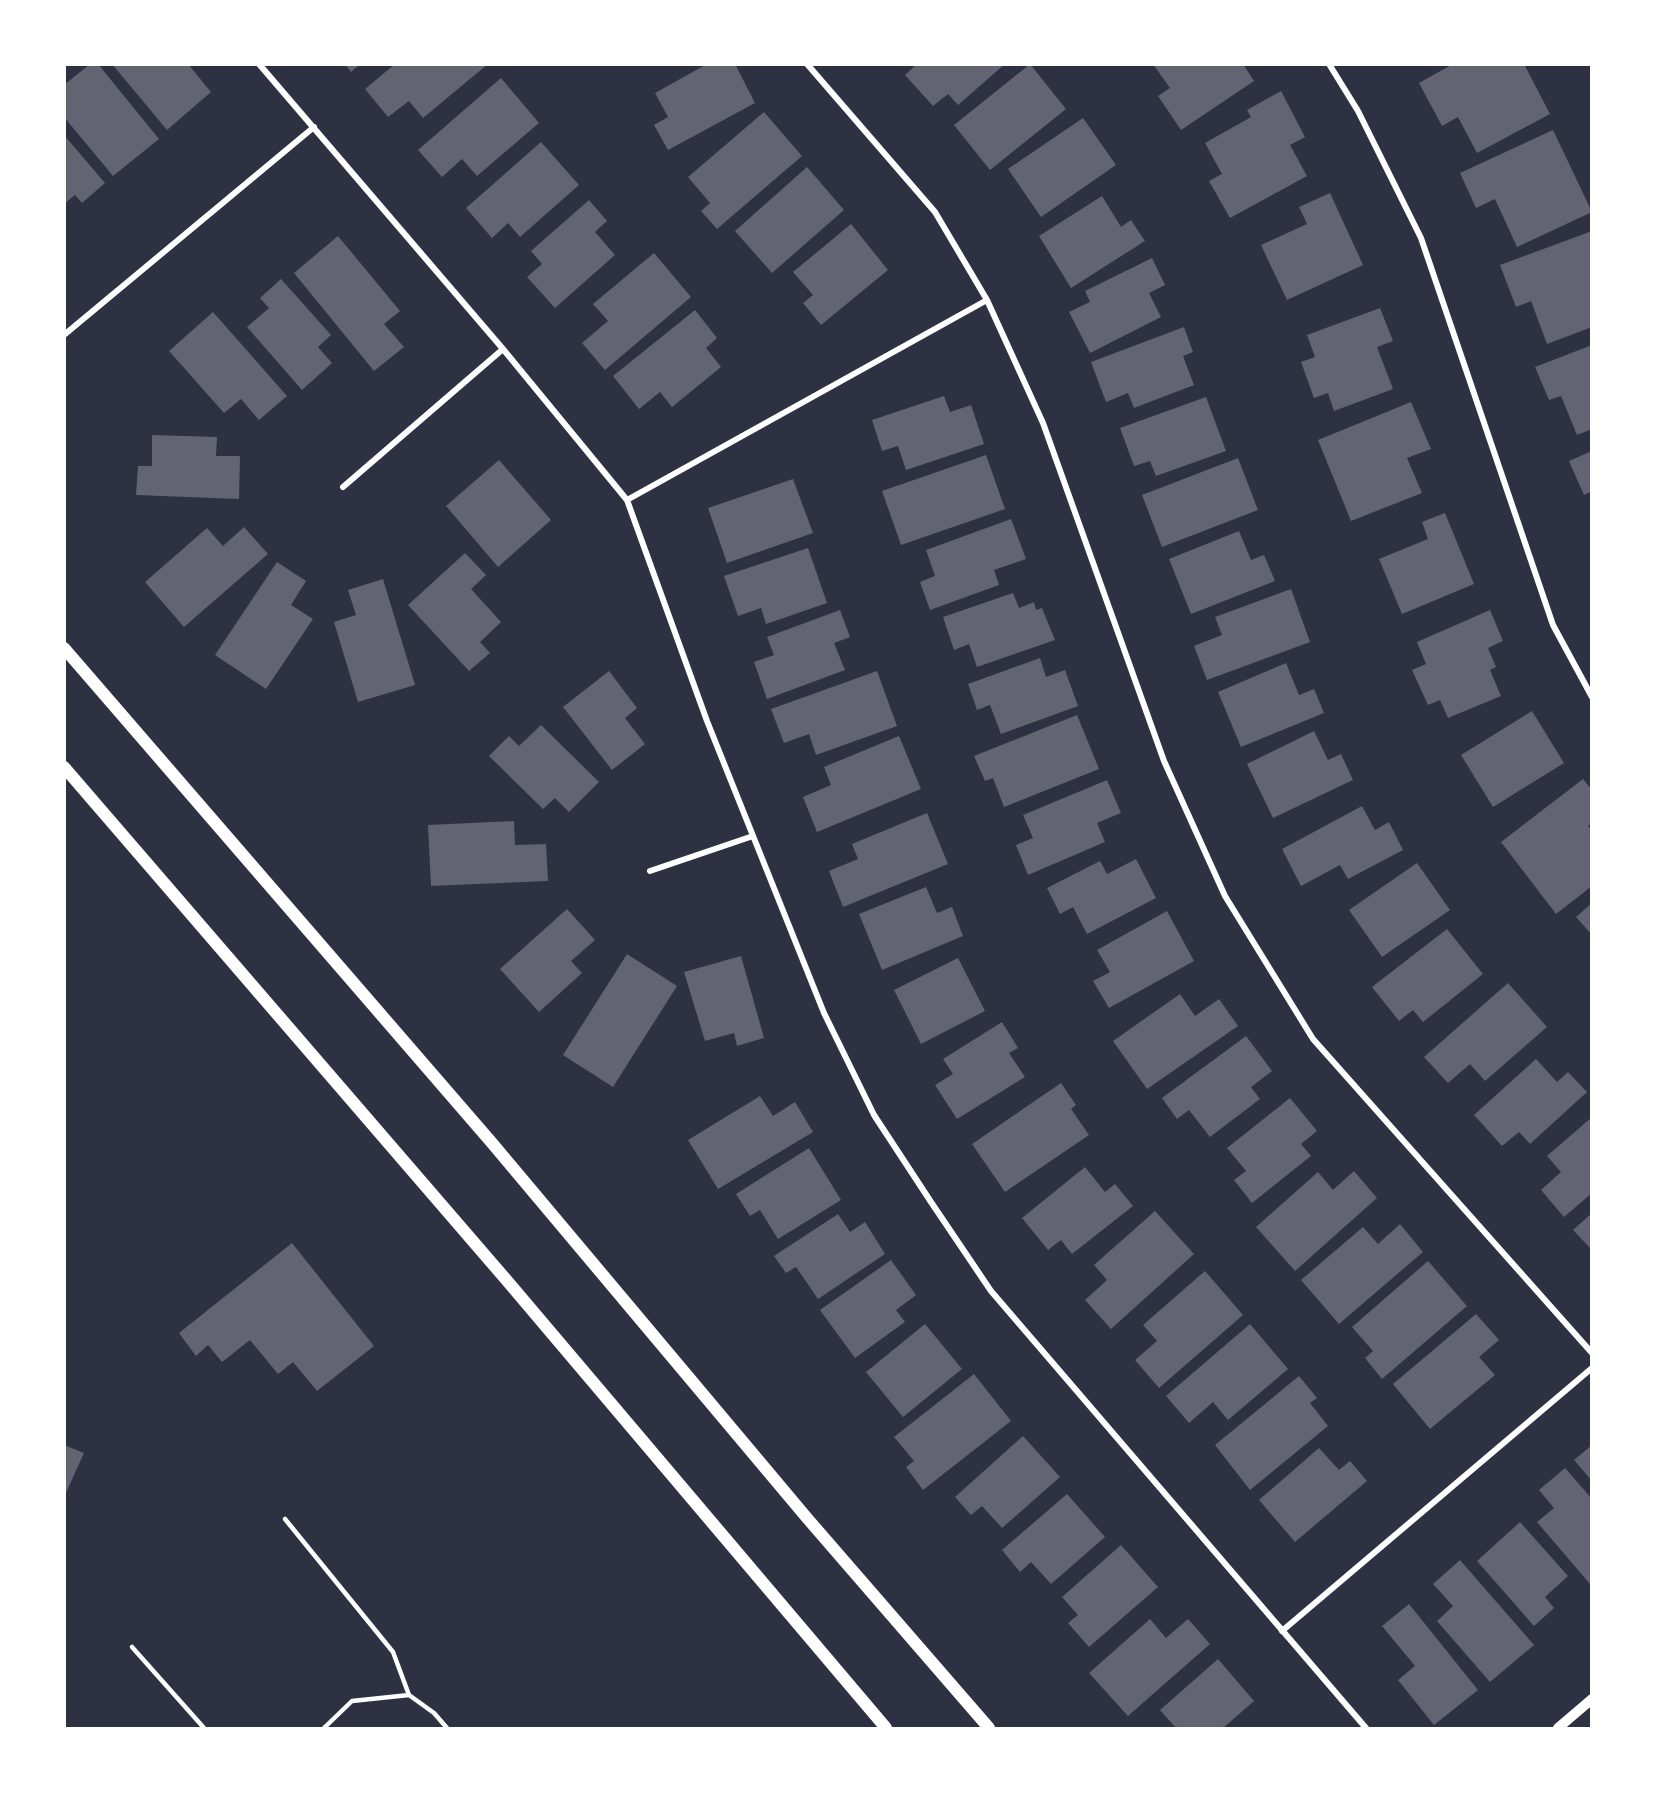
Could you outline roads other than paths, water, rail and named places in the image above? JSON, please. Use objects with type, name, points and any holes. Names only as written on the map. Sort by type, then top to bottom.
[{"type":"main road","points":[[64,648],[485,1134],[807,1518],[989,1728]]},
{"type":"main road","points":[[64,767],[509,1283],[886,1728]]},
{"type":"street","points":[[259,64],[503,349],[627,500],[707,721],[829,1023],[874,1116],[931,1203],[991,1291],[1366,1728]]},
{"type":"street","points":[[807,64],[935,212],[987,300],[1043,423],[1164,761],[1225,896],[1313,1039],[1592,1353]]},
{"type":"street","points":[[1329,64],[1358,111],[1421,238],[1553,625],[1592,697]]},
{"type":"street","points":[[64,335],[314,127]]},
{"type":"street","points":[[627,500],[987,300]]},
{"type":"street","points":[[343,487],[503,349]]},
{"type":"street","points":[[650,871],[753,836]]},
{"type":"street","points":[[1282,1631],[1592,1368]]},
{"type":"street","points":[[1558,1728],[1592,1699]]},
{"type":"lane","points":[[285,1519],[393,1652],[409,1695],[434,1713],[447,1728]]},
{"type":"lane","points":[[132,1647],[204,1728]]},
{"type":"lane","points":[[324,1728],[352,1701],[409,1695]]}]
